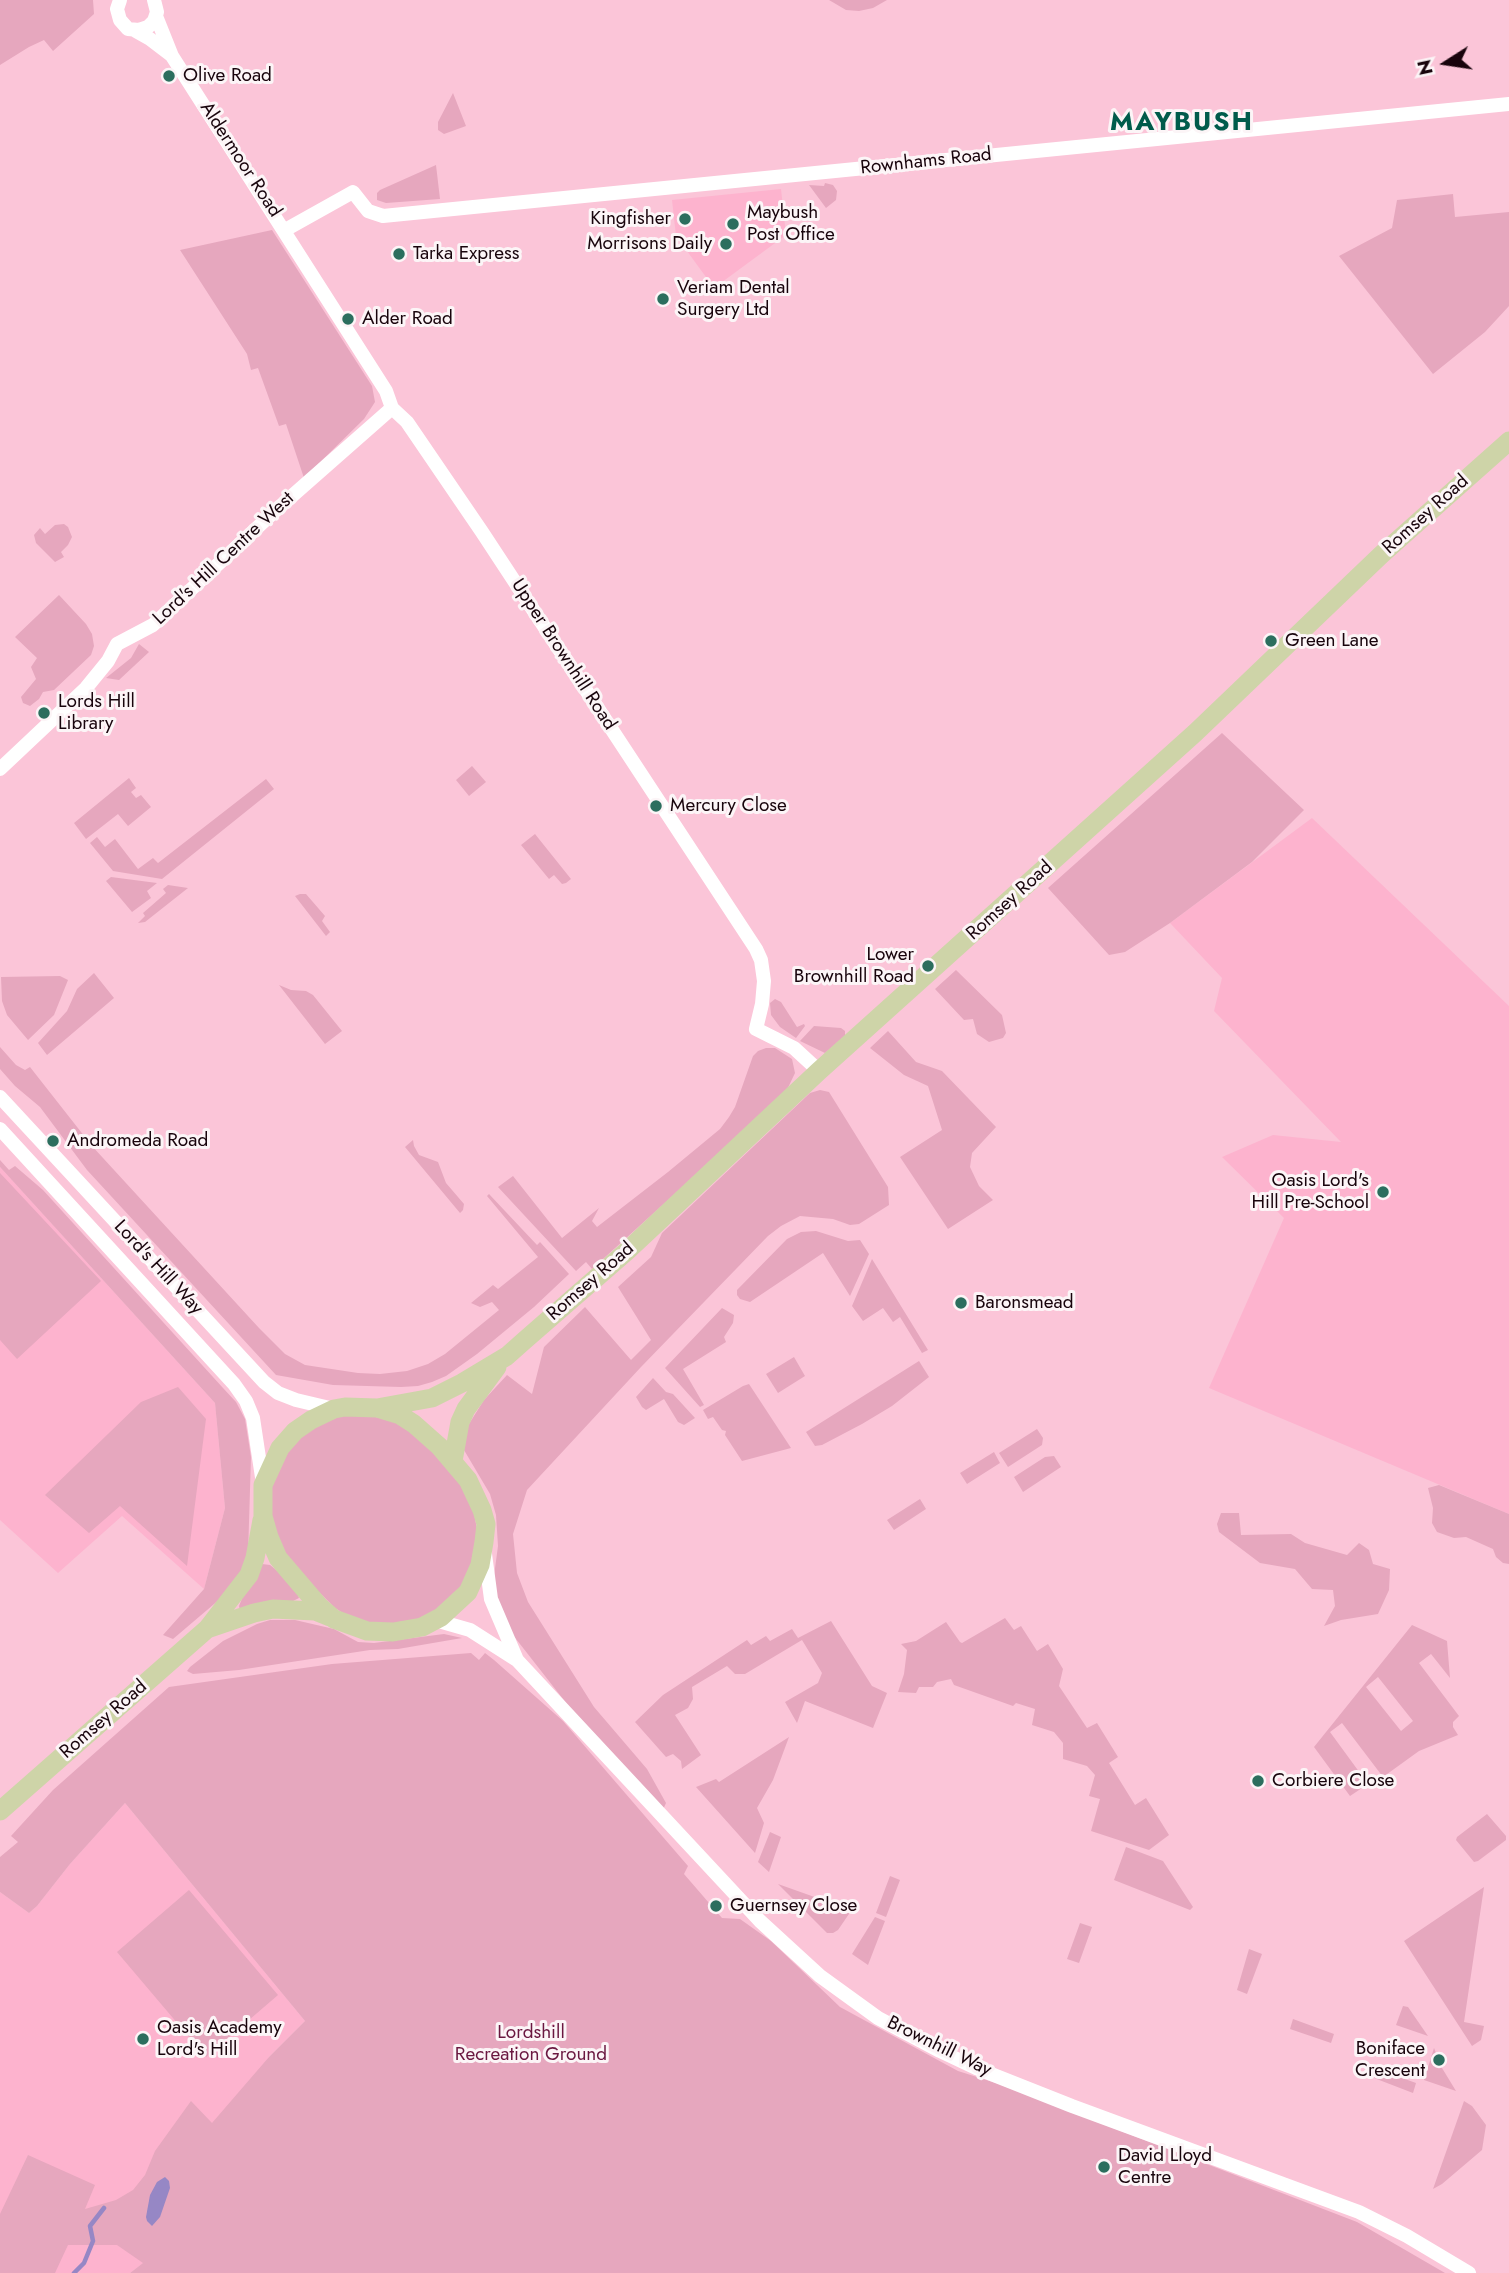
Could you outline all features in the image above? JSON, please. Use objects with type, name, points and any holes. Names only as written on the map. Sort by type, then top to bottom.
[{"type":"main road","name":"Romsey Road","points":[[377,1408],[432,1398],[507,1356],[627,1251],[819,1071],[1183,744],[1372,564],[1509,441]]},
{"type":"main road","name":"Romsey Road","points":[[453,1461],[460,1422],[466,1409],[507,1356]]},
{"type":"main road","points":[[377,1408],[400,1415],[414,1424],[453,1461],[468,1480],[479,1501],[486,1524],[484,1542],[480,1565],[468,1592],[456,1605],[422,1627],[393,1632],[367,1631],[334,1619],[278,1559],[269,1537],[263,1516],[263,1485],[272,1462],[295,1431],[334,1409],[377,1408]]},
{"type":"main road","name":"Romsey Road","points":[[0,1811],[207,1629],[249,1575],[255,1559],[263,1516]]},
{"type":"main road","name":"Romsey Road","points":[[207,1629],[273,1609],[314,1612],[334,1619]]},
{"type":"street","points":[[118,1],[117,15],[128,29],[134,30],[148,27],[157,7]]},
{"type":"street","name":"Aldermoor Road","points":[[157,7],[172,56],[285,230]]},
{"type":"street","name":"Aldermoor Road","points":[[134,30],[172,56]]},
{"type":"street","name":"Rownhams Road","points":[[285,230],[353,192],[368,211],[383,216],[1509,104]]},
{"type":"street","name":"Upper Brownhill Road","points":[[285,230],[386,391],[392,408],[415,433],[756,949],[761,960],[764,981],[756,1029],[794,1048],[819,1071]]},
{"type":"street","name":"Lord's Hill Centre West","points":[[0,769],[86,688],[108,661],[117,644],[153,625],[275,511],[392,408]]},
{"type":"street","name":"Lord's Hill Way","points":[[0,1097],[264,1382],[278,1393],[296,1400],[334,1409]]},
{"type":"street","name":"Lord's Hill Way","points":[[0,1129],[234,1384],[246,1401],[253,1418],[263,1485]]},
{"type":"street","name":"Brownhill Way","points":[[484,1542],[491,1599],[517,1660]]},
{"type":"street","name":"Brownhill Way","points":[[435,1620],[470,1630],[517,1660],[760,1921],[820,1976],[878,2018],[988,2073],[1359,2212],[1407,2236],[1469,2273]]},
{"type":"shaded area","points":[[781,189],[786,235],[714,288],[676,236],[672,200]]},
{"type":"shaded area","name":"Oasis Lord's Hill Pre-School","points":[[1312,818],[1509,1006],[1509,1514],[1209,1388],[1284,1218],[1222,1157],[1273,1135],[1341,1142],[1214,1011],[1222,978],[1170,923]]},
{"type":"shaded area","points":[[0,1167],[215,1403],[225,1508],[204,1589],[122,1516],[58,1573],[0,1520]]},
{"type":"shaded area","name":"Oasis Academy Lord's Hill","points":[[125,1803],[305,2021],[269,2057],[162,2249],[130,2273],[0,2273],[0,1892],[29,1913]]},
{"type":"shaded area","points":[[165,2177],[170,2188],[160,2217],[152,2226],[146,2217],[150,2195],[157,2182]]},
{"type":"green space","points":[[0,0],[93,0],[94,14],[53,51],[44,40],[0,65]]},
{"type":"green space","points":[[829,0],[887,0],[873,8],[859,11],[846,10]]},
{"type":"green space","points":[[453,93],[466,126],[444,134],[438,130],[438,122]]},
{"type":"green space","points":[[436,165],[440,199],[386,203],[377,200],[380,190]]},
{"type":"green space","points":[[825,183],[833,185],[837,191],[836,200],[826,208],[809,185],[824,186]]},
{"type":"green space","points":[[1453,194],[1455,217],[1509,212],[1509,306],[1485,332],[1433,374],[1339,256],[1392,228],[1397,200]]},
{"type":"green space","points":[[272,230],[372,386],[375,402],[364,419],[304,478],[286,424],[279,426],[258,368],[251,370],[247,354],[180,250]]},
{"type":"green space","points":[[64,524],[72,537],[61,552],[64,557],[55,562],[36,543],[34,535],[40,528],[45,534],[55,525]]},
{"type":"green space","points":[[59,595],[86,624],[92,634],[94,646],[91,655],[54,690],[43,692],[30,706],[23,703],[21,697],[36,679],[31,667],[37,658],[15,637]]},
{"type":"green space","points":[[139,644],[149,652],[119,680],[106,678],[131,658]]},
{"type":"green space","points":[[1222,733],[1304,810],[1252,862],[1170,923],[1125,952],[1109,955],[1048,888]]},
{"type":"green space","points":[[472,766],[486,782],[469,796],[456,780]]},
{"type":"green space","points":[[129,778],[136,788],[131,792],[136,798],[141,795],[151,807],[128,826],[118,814],[86,839],[74,823]]},
{"type":"green space","points":[[266,779],[274,789],[162,879],[113,871],[90,843],[97,837],[105,847],[115,839],[138,869],[153,858],[158,863]]},
{"type":"green space","points":[[535,834],[571,879],[566,883],[562,884],[554,875],[549,879],[521,845]]},
{"type":"green space","points":[[111,877],[157,883],[147,891],[151,898],[132,912],[106,881]]},
{"type":"green space","points":[[168,885],[188,888],[145,922],[138,923],[145,916],[143,913],[166,893],[163,889]]},
{"type":"green space","points":[[306,894],[325,916],[322,921],[330,932],[326,936],[295,896]]},
{"type":"green space","points":[[956,970],[1002,1015],[1006,1033],[1003,1038],[989,1042],[977,1034],[973,1019],[964,1020],[935,989]]},
{"type":"green space","points":[[94,973],[114,998],[47,1055],[38,1043],[67,1011],[77,989]]},
{"type":"green space","points":[[60,976],[68,980],[54,1015],[28,1040],[7,1015],[2,1001],[1,977]]},
{"type":"green space","points":[[279,985],[313,995],[342,1031],[325,1044]]},
{"type":"green space","points":[[775,999],[781,1002],[797,1027],[804,1024],[796,1038],[780,1027],[771,1015],[770,1003]]},
{"type":"green space","points":[[814,1026],[841,1028],[845,1031],[845,1036],[825,1053],[800,1041]]},
{"type":"green space","points":[[888,1031],[916,1062],[942,1071],[996,1127],[972,1153],[970,1167],[979,1186],[993,1200],[948,1229],[900,1157],[942,1130],[928,1086],[904,1075],[870,1048]]},
{"type":"green space","points":[[0,1047],[16,1065],[25,1070],[30,1067],[92,1146],[259,1328],[285,1354],[305,1365],[358,1373],[407,1371],[428,1364],[445,1354],[499,1310],[492,1302],[480,1307],[471,1303],[493,1285],[498,1289],[538,1257],[487,1196],[489,1194],[537,1245],[540,1242],[569,1274],[477,1354],[446,1376],[432,1382],[401,1387],[333,1385],[276,1375],[87,1170],[40,1107],[0,1069]]},
{"type":"green space","points":[[766,1048],[775,1048],[792,1059],[795,1073],[785,1094],[592,1269],[586,1262],[576,1271],[498,1187],[513,1176],[562,1238],[599,1208],[592,1221],[597,1227],[720,1129],[735,1107],[753,1056]]},
{"type":"green space","points":[[820,1090],[829,1092],[888,1187],[889,1205],[859,1224],[850,1225],[833,1219],[800,1216],[768,1236],[527,1490],[513,1534],[517,1573],[528,1602],[594,1707],[647,1769],[666,1803],[662,1812],[574,1713],[509,1630],[497,1598],[494,1576],[498,1546],[496,1515],[490,1494],[464,1450],[467,1427],[484,1400],[507,1375],[532,1394],[544,1347],[585,1307],[631,1360],[651,1340],[618,1287],[651,1257],[662,1233],[810,1093]]},
{"type":"green space","points":[[413,1140],[419,1155],[438,1162],[446,1183],[464,1204],[460,1213],[405,1147]]},
{"type":"green space","points":[[0,1160],[9,1170],[15,1166],[43,1190],[236,1402],[245,1419],[251,1457],[248,1555],[243,1569],[220,1599],[173,1639],[163,1635],[204,1589],[225,1508],[215,1403],[0,1167]]},
{"type":"green space","points":[[0,1173],[101,1281],[17,1359],[0,1340]]},
{"type":"green space","points":[[816,1231],[848,1241],[860,1240],[869,1254],[850,1296],[823,1253],[750,1302],[740,1299],[737,1290],[787,1239],[801,1232]]},
{"type":"green space","points":[[872,1259],[928,1350],[922,1353],[900,1317],[893,1322],[883,1308],[863,1321],[852,1306]]},
{"type":"green space","points":[[722,1308],[734,1315],[733,1323],[724,1337],[726,1342],[683,1369],[704,1405],[700,1407],[665,1368]]},
{"type":"green space","points":[[794,1357],[805,1376],[778,1393],[766,1374]]},
{"type":"green space","points":[[919,1361],[929,1377],[892,1406],[822,1445],[815,1446],[806,1432]]},
{"type":"green space","points":[[653,1378],[666,1392],[673,1394],[695,1418],[684,1425],[678,1422],[664,1399],[646,1410],[642,1407],[636,1397]]},
{"type":"green space","points":[[749,1384],[791,1448],[742,1461],[725,1435],[726,1431],[722,1430],[713,1417],[708,1419],[703,1410]]},
{"type":"green space","points":[[178,1387],[206,1419],[187,1566],[120,1506],[89,1533],[45,1495],[141,1402]]},
{"type":"green space","points":[[361,1413],[398,1423],[419,1436],[468,1494],[473,1508],[477,1529],[472,1566],[449,1602],[423,1619],[381,1626],[354,1620],[335,1608],[289,1562],[271,1527],[272,1483],[287,1451],[309,1429],[341,1416]]},
{"type":"green space","points":[[1037,1429],[1043,1438],[1042,1445],[1008,1467],[999,1453]]},
{"type":"green space","points":[[994,1452],[1000,1463],[967,1484],[960,1473]]},
{"type":"green space","points":[[1054,1456],[1061,1467],[1023,1492],[1014,1477],[1045,1457]]},
{"type":"green space","points":[[1439,1485],[1509,1514],[1509,1564],[1496,1557],[1493,1549],[1466,1537],[1454,1538],[1437,1532],[1432,1523],[1433,1508],[1428,1488]]},
{"type":"green space","points":[[920,1499],[926,1509],[894,1530],[887,1520]]},
{"type":"green space","points":[[1221,1513],[1239,1513],[1241,1535],[1291,1534],[1305,1543],[1347,1555],[1359,1543],[1369,1550],[1373,1564],[1390,1569],[1389,1590],[1378,1614],[1341,1620],[1324,1626],[1335,1606],[1333,1590],[1312,1589],[1295,1569],[1260,1563],[1219,1532],[1217,1524]]},
{"type":"green space","points":[[262,1564],[270,1565],[279,1572],[297,1591],[299,1598],[240,1611],[239,1606],[245,1591]]},
{"type":"green space","points":[[1005,1618],[1014,1630],[1021,1626],[1037,1651],[1048,1644],[1063,1669],[1059,1686],[1087,1728],[1097,1723],[1118,1757],[1109,1763],[1135,1805],[1146,1798],[1169,1835],[1149,1850],[1091,1831],[1100,1799],[1089,1796],[1095,1775],[1087,1766],[1063,1759],[1063,1743],[1054,1732],[1032,1725],[1035,1709],[1016,1703],[1013,1706],[954,1685],[951,1679],[937,1682],[933,1687],[919,1687],[916,1693],[898,1692],[907,1650],[901,1644],[916,1641],[946,1622],[962,1643]]},
{"type":"green space","points":[[270,1620],[295,1620],[334,1629],[358,1642],[374,1643],[444,1634],[462,1638],[239,1670],[193,1674],[187,1671],[223,1641]]},
{"type":"green space","points":[[831,1621],[872,1686],[887,1693],[873,1728],[805,1701],[797,1723],[785,1702],[818,1683],[822,1673],[802,1640],[745,1674],[735,1674],[727,1666],[692,1687],[693,1699],[688,1708],[675,1715],[701,1755],[682,1769],[681,1761],[673,1754],[666,1757],[635,1722],[663,1695],[747,1640],[751,1645],[766,1636],[770,1641],[792,1629],[798,1638]]},
{"type":"green space","points":[[1412,1625],[1447,1641],[1450,1678],[1431,1654],[1419,1663],[1459,1716],[1453,1722],[1458,1735],[1419,1751],[1383,1777],[1342,1723],[1330,1732],[1368,1784],[1350,1796],[1314,1747]],"holes":[[[1378,1677],[1413,1721],[1401,1731],[1366,1687]]]},
{"type":"green space","name":"Lordshill Recreation Ground","points":[[471,1653],[479,1660],[485,1653],[563,1721],[688,1866],[684,1874],[722,1918],[740,1919],[771,1941],[840,2007],[958,2071],[999,2084],[1357,2222],[1445,2273],[130,2273],[143,2263],[117,2245],[68,2245],[55,2273],[0,2273],[0,2214],[28,2155],[95,2185],[85,2209],[116,2200],[133,2190],[145,2175],[155,2151],[191,2101],[212,2123],[269,2057],[305,2021],[125,1803],[29,1913],[0,1892],[0,1857],[18,1842],[11,1836],[53,1790],[169,1687],[332,1664]]},
{"type":"green space","points":[[789,1737],[773,1780],[757,1808],[764,1823],[755,1853],[696,1787],[716,1779],[719,1782]]},
{"type":"green space","points":[[1487,1814],[1506,1836],[1506,1840],[1474,1862],[1456,1840]]},
{"type":"green space","points":[[770,1832],[781,1837],[769,1872],[758,1862]]},
{"type":"green space","points":[[1126,1847],[1163,1861],[1193,1907],[1190,1910],[1114,1880]]},
{"type":"green space","points":[[890,1876],[900,1880],[886,1917],[876,1913]]},
{"type":"green space","points":[[778,1884],[851,1911],[838,1930],[827,1933]]},
{"type":"green space","points":[[1484,1887],[1464,2022],[1484,2026],[1481,2040],[1472,2046],[1404,1941]]},
{"type":"green space","points":[[189,1890],[278,1995],[206,2057],[117,1952]]},
{"type":"green space","points":[[875,1917],[885,1921],[868,1965],[852,1954]]},
{"type":"green space","points":[[1080,1923],[1092,1927],[1079,1963],[1067,1959]]},
{"type":"green space","points":[[1249,1949],[1262,1954],[1247,1994],[1237,1990]]},
{"type":"green space","points":[[1403,2006],[1408,2007],[1428,2036],[1396,2025]]},
{"type":"green space","points":[[1293,2019],[1334,2034],[1331,2043],[1290,2029]]},
{"type":"green space","points":[[1434,2048],[1442,2068],[1456,2091],[1424,2080]]},
{"type":"green space","points":[[1377,2069],[1416,2083],[1413,2093],[1374,2078]]},
{"type":"green space","points":[[1464,2101],[1472,2106],[1486,2125],[1482,2150],[1433,2189]]},
{"type":"waterway","points":[[74,2273],[84,2263],[93,2241],[90,2226],[104,2208]]},
{"type":"place","name":"Olive Road","points":[[169,76]]},
{"type":"place","name":"Kingfisher","points":[[685,219]]},
{"type":"place","name":"Maybush Post Office","points":[[733,224]]},
{"type":"place","name":"Morrisons Daily","points":[[726,244]]},
{"type":"place","name":"Tarka Express","points":[[399,254]]},
{"type":"place","name":"Veriam Dental Surgery Ltd","points":[[663,299]]},
{"type":"place","name":"Alder Road","points":[[348,319]]},
{"type":"place","name":"Green Lane","points":[[1271,641]]},
{"type":"place","name":"Lords Hill Library","points":[[44,713]]},
{"type":"place","name":"Mercury Close","points":[[656,806]]},
{"type":"place","name":"Lower Brownhill Road","points":[[928,966]]},
{"type":"place","name":"Andromeda Road","points":[[53,1141]]},
{"type":"place","name":"Oasis Lord's Hill Pre-School","points":[[1383,1192]]},
{"type":"place","name":"Baronsmead","points":[[961,1303]]},
{"type":"place","name":"Corbiere Close","points":[[1258,1781]]},
{"type":"place","name":"Guernsey Close","points":[[716,1906]]},
{"type":"place","name":"Oasis Academy Lord's Hill","points":[[143,2039]]},
{"type":"place","name":"Boniface Crescent","points":[[1439,2060]]},
{"type":"place","name":"David Lloyd Centre","points":[[1104,2167]]},
{"type":"district","name":"MAYBUSH","points":[[1182,124]]}]
